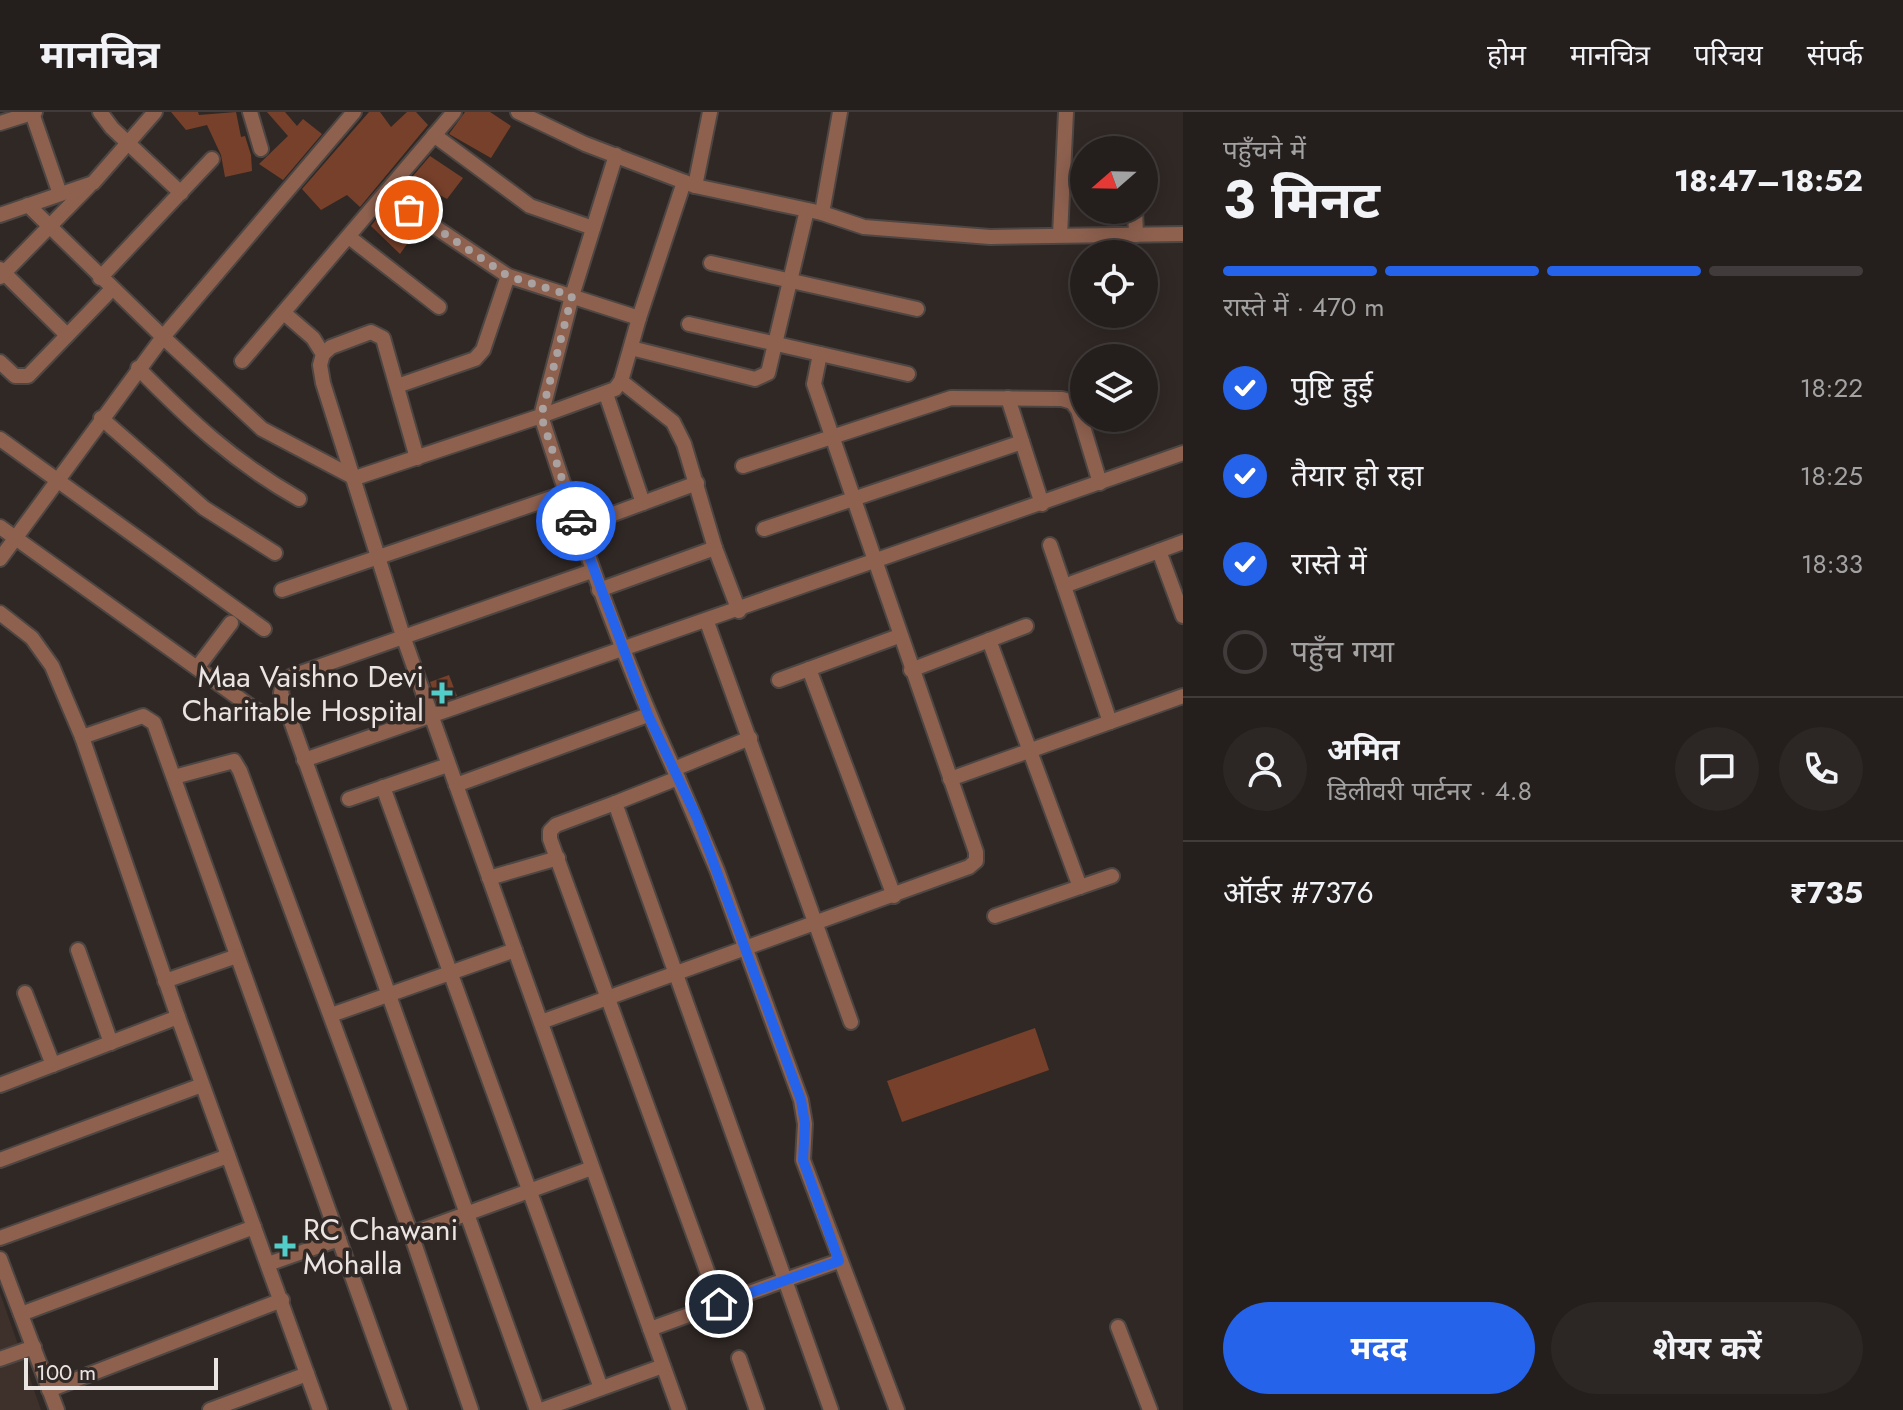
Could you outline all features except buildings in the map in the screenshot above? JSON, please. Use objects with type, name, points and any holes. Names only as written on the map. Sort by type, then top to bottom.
[{"type":"street","points":[[0,123],[33,112],[60,194]]},
{"type":"street","points":[[100,112],[127,144],[181,193]]},
{"type":"street","points":[[67,335],[1,273],[50,228],[155,112]]},
{"type":"street","points":[[250,112],[261,149]]},
{"type":"street","points":[[0,559],[138,368],[354,112]]},
{"type":"street","points":[[242,361],[454,112]]},
{"type":"street","points":[[518,112],[690,184],[815,212],[864,227],[930,235],[1182,233]]},
{"type":"street","points":[[28,205],[111,290],[262,429],[355,478],[606,394],[621,381],[639,318],[690,184],[710,112]]},
{"type":"street","points":[[631,348],[755,379],[768,373],[791,281],[815,212],[840,112]]},
{"type":"street","points":[[1060,235],[1066,112]]},
{"type":"street","points":[[434,135],[530,206],[593,228]]},
{"type":"street","points":[[616,155],[572,296],[541,416],[599,590],[648,715],[707,844],[801,1100],[805,1124],[803,1160],[897,1410]]},
{"type":"street","points":[[100,278],[212,159]]},
{"type":"street","points":[[1,210],[28,205],[93,183]]},
{"type":"street","points":[[386,194],[508,276],[639,318]]},
{"type":"street","points":[[1136,224],[1136,235]]},
{"type":"street","points":[[349,237],[439,307]]},
{"type":"street","points":[[711,263],[917,309]]},
{"type":"street","points":[[397,386],[475,359],[483,350],[508,276]]},
{"type":"street","points":[[0,362],[22,378],[111,290]]},
{"type":"street","points":[[284,313],[313,338],[323,354]]},
{"type":"street","points":[[689,324],[908,374]]},
{"type":"street","points":[[417,458],[383,338],[378,333],[331,347],[323,354],[320,365],[323,383],[403,636],[679,1410]]},
{"type":"street","points":[[541,1022],[894,896],[969,867],[976,861],[814,384],[820,354]]},
{"type":"street","points":[[138,368],[205,436],[259,477],[299,499]]},
{"type":"street","points":[[621,381],[673,422],[697,483],[715,548],[739,611]]},
{"type":"street","points":[[606,394],[643,503]]},
{"type":"street","points":[[743,466],[951,398],[1008,398],[1072,402],[1078,410],[1100,483]]},
{"type":"street","points":[[1008,398],[1042,504]]},
{"type":"street","points":[[101,418],[204,508],[275,553]]},
{"type":"street","points":[[0,439],[264,629]]},
{"type":"street","points":[[764,529],[1022,442]]},
{"type":"street","points":[[304,760],[739,611],[1183,453]]},
{"type":"street","points":[[578,527],[697,483]]},
{"type":"street","points":[[282,590],[566,493]]},
{"type":"street","points":[[0,527],[265,715],[286,712]]},
{"type":"street","points":[[1064,586],[1183,542]]},
{"type":"street","points":[[1050,545],[1110,722]]},
{"type":"street","points":[[599,590],[715,548]]},
{"type":"street","points":[[1159,551],[1183,616]]},
{"type":"street","points":[[592,571],[292,676],[283,682],[281,693],[539,1410],[663,1366]]},
{"type":"street","points":[[0,613],[43,650],[82,737],[165,981],[320,1410]]},
{"type":"street","points":[[707,622],[851,1022]]},
{"type":"street","points":[[197,668],[231,623]]},
{"type":"street","points":[[911,670],[1026,626]]},
{"type":"street","points":[[779,680],[899,636]]},
{"type":"street","points":[[989,640],[1080,887]]},
{"type":"street","points":[[809,669],[894,896]]},
{"type":"street","points":[[950,779],[1183,696]]},
{"type":"street","points":[[456,785],[648,715]]},
{"type":"street","points":[[82,737],[134,718],[149,717],[174,777],[400,1410]]},
{"type":"street","points":[[719,1304],[550,831],[556,825],[615,803],[750,738]]},
{"type":"street","points":[[174,777],[223,761],[234,761],[240,771],[411,1234],[471,1410]]},
{"type":"street","points":[[349,799],[448,765]]},
{"type":"street","points":[[383,787],[601,1388]]},
{"type":"street","points":[[615,803],[831,1410]]},
{"type":"street","points":[[489,878],[558,858]]},
{"type":"street","points":[[995,916],[1112,876]]},
{"type":"street","points":[[78,950],[111,1043]]},
{"type":"street","points":[[331,1015],[515,950]]},
{"type":"street","points":[[165,981],[237,956]]},
{"type":"street","points":[[25,993],[53,1065]]},
{"type":"street","points":[[0,1085],[178,1017]]},
{"type":"street","points":[[0,1160],[202,1085]]},
{"type":"street","points":[[0,1238],[228,1156]]},
{"type":"street","points":[[411,1234],[592,1168]]},
{"type":"street","points":[[21,1314],[254,1227]]},
{"type":"street","points":[[268,1264],[339,1239]]},
{"type":"street","points":[[0,1259],[57,1410]]},
{"type":"street","points":[[650,1329],[839,1261]]},
{"type":"street","points":[[49,1390],[282,1300]]},
{"type":"street","points":[[1118,1327],[1150,1410]]},
{"type":"street","points":[[0,1359],[34,1347]]},
{"type":"street","points":[[739,1358],[757,1410]]},
{"type":"street","points":[[210,1410],[307,1374]]},
{"type":"shaded area","points":[[0,1293],[41,1410],[0,1410]]},
{"type":"way so far","points":[[409,210],[508,276],[572,296],[541,416],[576,521]]},
{"type":"place","name":"Maa Vaishno Devi Charitable Hospital","points":[[442,693]]},
{"type":"place","name":"RC Chawani Mohalla","points":[[285,1246]]},
{"type":"route","points":[[576,521],[599,590],[648,715],[697,818],[801,1100],[805,1124],[801,1142],[803,1160],[839,1261],[719,1304]]}]
